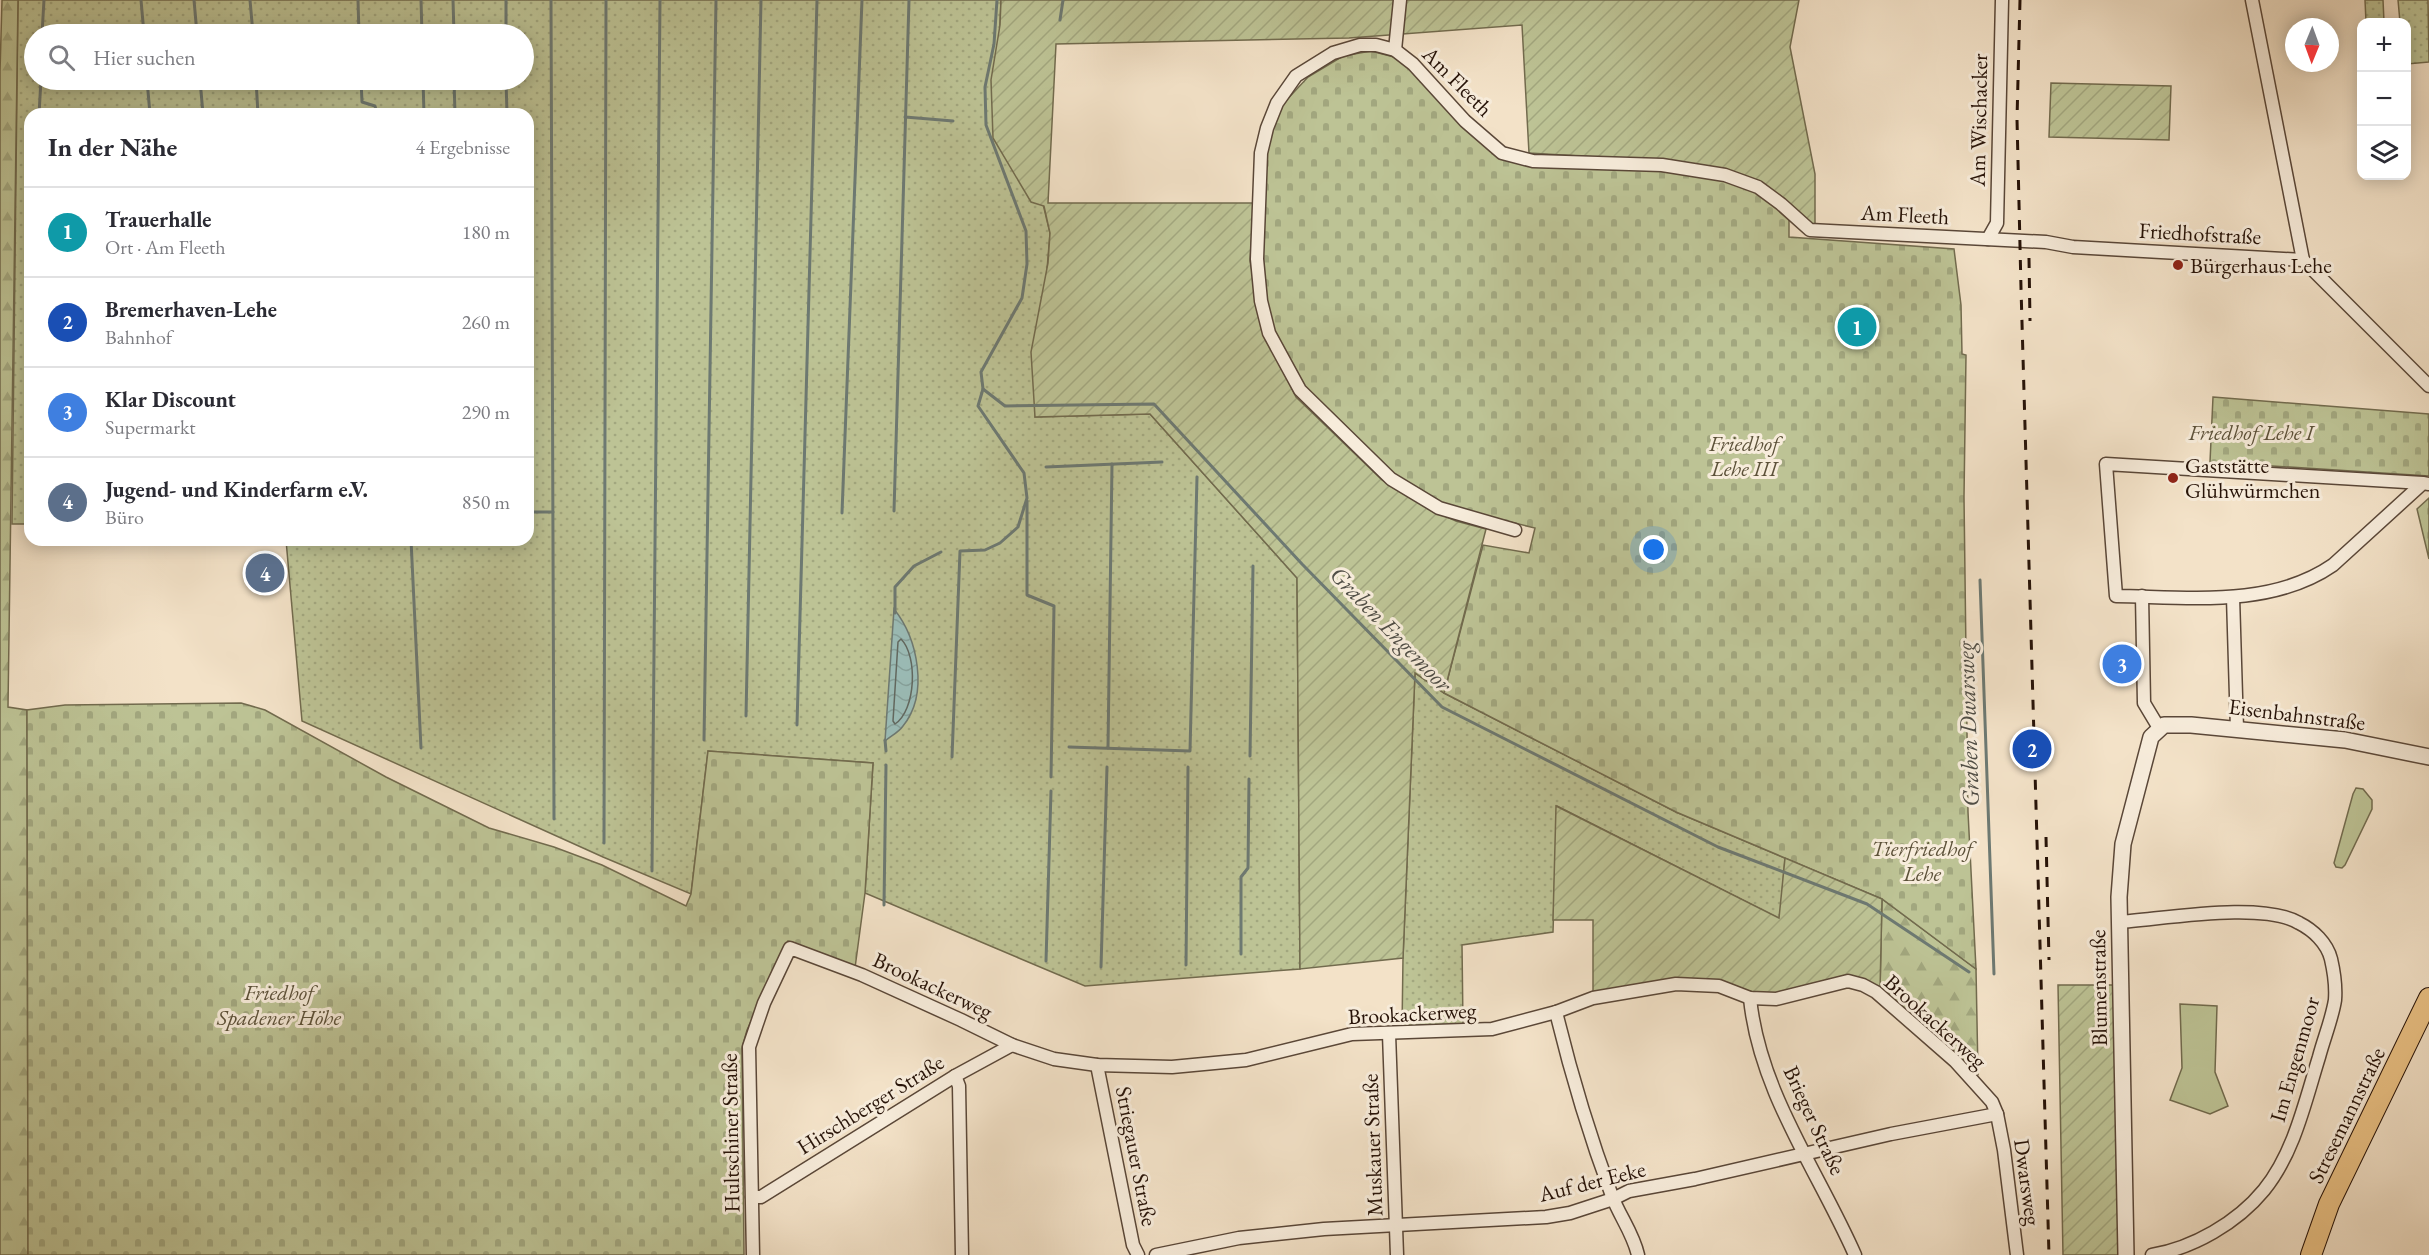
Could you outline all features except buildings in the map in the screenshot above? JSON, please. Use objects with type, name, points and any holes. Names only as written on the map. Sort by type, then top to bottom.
[{"type":"main road","name":"Stresemannstraße","points":[[2311,1255],[2329,1204],[2429,998]]},
{"type":"main road","name":"Stresemannstraße","points":[[2323,1255],[2347,1191],[2429,1025]]},
{"type":"street","points":[[1395,50],[1400,0]]},
{"type":"street","name":"Am Wischacker","points":[[1988,239],[1997,223],[2002,0]]},
{"type":"street","points":[[2252,0],[2303,260],[2428,384]]},
{"type":"street","name":"Am Fleeth","points":[[1515,530],[1438,508],[1390,479],[1300,390],[1269,333],[1261,301],[1257,259],[1261,153],[1267,128],[1277,103],[1296,76],[1333,53],[1360,45],[1376,45],[1395,50],[1413,64],[1466,121],[1502,153],[1533,161],[1662,165],[1725,175],[1758,187],[1810,230],[1988,239]]},
{"type":"street","name":"Friedhofstraße","points":[[1988,239],[2046,242],[2073,247],[2303,260]]},
{"type":"street","points":[[2106,464],[2426,483],[2332,565],[2319,574],[2278,589],[2233,597],[2116,596],[2106,464]]},
{"type":"street","points":[[2142,596],[2144,703],[2159,728]]},
{"type":"street","points":[[2233,597],[2237,729]]},
{"type":"street","name":"Eisenbahnstraße","points":[[2159,728],[2170,723],[2345,740],[2429,757]]},
{"type":"street","name":"Blumenstraße","points":[[2127,1255],[2119,897],[2123,844],[2148,743],[2159,728]]},
{"type":"street","name":"Im Engenmoor","points":[[2119,922],[2236,912],[2275,914],[2298,922],[2316,934],[2331,957],[2335,987],[2332,1013],[2299,1124],[2289,1149],[2265,1189],[2233,1219],[2202,1238],[2152,1255]]},
{"type":"street","name":"Brookackerweg","points":[[790,948],[872,979],[1012,1045],[1054,1059],[1097,1065],[1172,1067],[1246,1060],[1352,1034],[1492,1029],[1556,1012],[1593,998],[1676,984],[1719,986],[1750,998],[1776,999],[1848,981],[1876,992],[1955,1061],[1992,1102],[1997,1114]]},
{"type":"street","name":"Hultschiner Straße","points":[[753,1255],[749,1047],[764,1003],[790,948]]},
{"type":"street","name":"Brieger Straße","points":[[1750,998],[1752,1023],[1774,1087],[1855,1255]]},
{"type":"street","points":[[1556,1012],[1570,1068],[1613,1199],[1634,1239],[1638,1255]]},
{"type":"street","name":"Muskauer Straße","points":[[1389,1034],[1397,1255]]},
{"type":"street","name":"Hirschberger Straße","points":[[752,1197],[761,1197],[955,1076],[1012,1045]]},
{"type":"street","name":"Striegauer Straße","points":[[1097,1065],[1133,1245],[1138,1255]]},
{"type":"street","points":[[955,1076],[958,1086],[962,1255]]},
{"type":"street","name":"Auf der Eeke","points":[[1156,1255],[1239,1238],[1324,1229],[1546,1217],[1570,1213],[1613,1199],[1629,1191],[1997,1114]]},
{"type":"street","name":"Dwarsweg","points":[[1997,1114],[2004,1150],[2017,1255]]},
{"type":"green space","points":[[2,0],[18,0],[8,707],[27,710],[28,1255],[0,1255],[0,72]]},
{"type":"green space","points":[[18,0],[1001,0],[1000,25],[1050,233],[1035,417],[1150,414],[1297,578],[1300,969],[1085,986],[865,893],[873,763],[708,751],[691,894],[603,857],[302,721],[287,546],[534,546],[534,108],[24,108],[24,524],[12,524]]},
{"type":"green space","points":[[1001,0],[1799,0],[1790,47],[1815,174],[1815,226],[1759,183],[1664,161],[1529,153],[1522,25],[1349,38],[1056,44],[1048,203],[1254,203],[1250,261],[1264,332],[1296,397],[1382,480],[1438,513],[1456,521],[1486,529],[1444,693],[1415,673],[1403,958],[1300,969],[1297,578],[1150,414],[1035,417],[1031,352],[1048,263],[1050,233],[1044,206],[1031,202],[993,138],[991,80],[1000,25]]},
{"type":"green space","points":[[2365,0],[2383,0],[2384,18],[2366,18]]},
{"type":"green space","points":[[2398,0],[2428,0],[2429,62],[2411,64],[2411,18],[2400,18]]},
{"type":"green space","name":"Friedhof Lehe III","points":[[1371,51],[1394,57],[1409,66],[1501,157],[1661,169],[1724,179],[1749,188],[1774,204],[1789,219],[1789,237],[1954,249],[1961,305],[1962,354],[1966,355],[1964,497],[1968,812],[1976,969],[1882,899],[1676,812],[1444,693],[1483,545],[1529,553],[1535,528],[1439,505],[1394,477],[1300,382],[1274,334],[1261,267],[1265,151],[1281,106],[1308,77],[1343,56]]},
{"type":"green space","points":[[2051,83],[2171,86],[2169,140],[2049,137]]},
{"type":"green space","name":"Friedhof Lehe I","points":[[2213,397],[2429,414],[2429,476],[2210,462]]},
{"type":"green space","points":[[2429,498],[2429,559],[2417,509]]},
{"type":"green space","points":[[1415,673],[1444,693],[1676,812],[1785,858],[1780,919],[1557,806],[1553,932],[1462,945],[1463,1025],[1402,1029]]},
{"type":"green space","name":"Friedhof Spadener Höhe","points":[[241,703],[265,710],[386,777],[489,828],[554,847],[602,865],[686,906],[691,894],[708,751],[873,763],[865,893],[855,968],[788,941],[747,1030],[742,1048],[744,1255],[28,1255],[27,710],[65,705]]},
{"type":"green space","points":[[2356,788],[2363,789],[2372,800],[2372,809],[2345,865],[2342,868],[2336,867],[2334,863]]},
{"type":"green space","points":[[1556,806],[1779,918],[1785,858],[1882,899],[1880,991],[1869,983],[1760,995],[1719,981],[1676,978],[1593,992],[1593,920],[1553,920]]},
{"type":"green space","points":[[1882,899],[1976,969],[1978,1074],[1880,991]]},
{"type":"green space","points":[[2058,985],[2114,985],[2124,1255],[2063,1255]]},
{"type":"green space","points":[[2180,1004],[2217,1006],[2215,1072],[2228,1106],[2210,1114],[2170,1100],[2182,1068]]},
{"type":"water","points":[[894,609],[909,635],[917,667],[918,683],[911,713],[901,728],[885,741]]},
{"type":"waterway","points":[[43,24],[44,0]]},
{"type":"waterway","points":[[141,0],[143,24]]},
{"type":"waterway","points":[[194,0],[196,24]]},
{"type":"waterway","points":[[250,0],[252,24]]},
{"type":"waterway","points":[[358,0],[359,24]]},
{"type":"waterway","points":[[421,0],[422,24]]},
{"type":"waterway","points":[[453,0],[454,24]]},
{"type":"waterway","points":[[506,0],[506,24]]},
{"type":"waterway","points":[[551,0],[554,819]]},
{"type":"waterway","points":[[604,843],[606,0]]},
{"type":"waterway","points":[[652,871],[660,0]]},
{"type":"waterway","points":[[704,740],[716,0]]},
{"type":"waterway","points":[[746,716],[761,0]]},
{"type":"waterway","points":[[797,725],[817,0]]},
{"type":"waterway","points":[[842,513],[862,0]]},
{"type":"waterway","points":[[894,511],[909,0]]},
{"type":"waterway","points":[[952,757],[960,551],[985,550],[1000,543],[1018,527],[1027,498],[1024,473],[978,406],[983,389],[981,372],[1022,298],[1027,264],[1026,231],[986,125],[985,87],[994,44],[997,0]]},
{"type":"waterway","points":[[1060,20],[1063,0]]},
{"type":"waterway","points":[[39,108],[40,90]]},
{"type":"waterway","points":[[148,90],[149,108]]},
{"type":"waterway","points":[[201,90],[202,108]]},
{"type":"waterway","points":[[257,90],[258,108]]},
{"type":"waterway","points":[[361,90],[362,102],[376,108]]},
{"type":"waterway","points":[[423,90],[424,108]]},
{"type":"waterway","points":[[454,90],[455,108]]},
{"type":"waterway","points":[[506,90],[507,108]]},
{"type":"waterway","points":[[905,117],[953,121]]},
{"type":"waterway","name":"Graben Engemoor","points":[[983,389],[1005,406],[1154,404],[1302,564],[1442,707],[1718,847],[1867,904],[1969,972]]},
{"type":"waterway","points":[[1046,467],[1162,462]]},
{"type":"waterway","points":[[1108,748],[1112,464]]},
{"type":"waterway","points":[[1069,747],[1190,751],[1197,477]]},
{"type":"waterway","points":[[1027,501],[1027,595],[1054,606],[1051,777]]},
{"type":"waterway","points":[[534,512],[553,512]]},
{"type":"waterway","points":[[411,546],[421,748]]},
{"type":"waterway","points":[[895,613],[895,587],[914,566],[941,552]]},
{"type":"waterway","points":[[1250,756],[1253,566]]},
{"type":"waterway","name":"Graben Dwarsweg","points":[[1980,580],[1994,974]]},
{"type":"waterway","points":[[885,740],[886,751]]},
{"type":"waterway","points":[[884,905],[886,765]]},
{"type":"waterway","points":[[1101,967],[1107,767]]},
{"type":"waterway","points":[[1186,965],[1188,767]]},
{"type":"waterway","points":[[1241,954],[1241,877],[1248,868],[1249,779]]},
{"type":"waterway","points":[[1046,961],[1051,791]]},
{"type":"railway","points":[[2020,0],[2017,119],[2049,1255]]},
{"type":"railway","points":[[2029,258],[2030,321]]},
{"type":"railway","points":[[2046,837],[2049,960]]},
{"type":"place","name":"Bürgerhaus Lehe","points":[[2178,265]]},
{"type":"place","name":"Trauerhalle","points":[[1857,327]]},
{"type":"place","name":"Gaststätte Glühwürmchen","points":[[2173,478]]},
{"type":"place","name":"Jugend- und Kinderfarm e.V.","points":[[265,573]]},
{"type":"place","name":"Klar Discount","points":[[2122,664]]},
{"type":"place","name":"Bremerhaven-Lehe","points":[[2032,749]]},
{"type":"park label","name":"Tierfriedhof Lehe","points":[[1922,860]]}]
